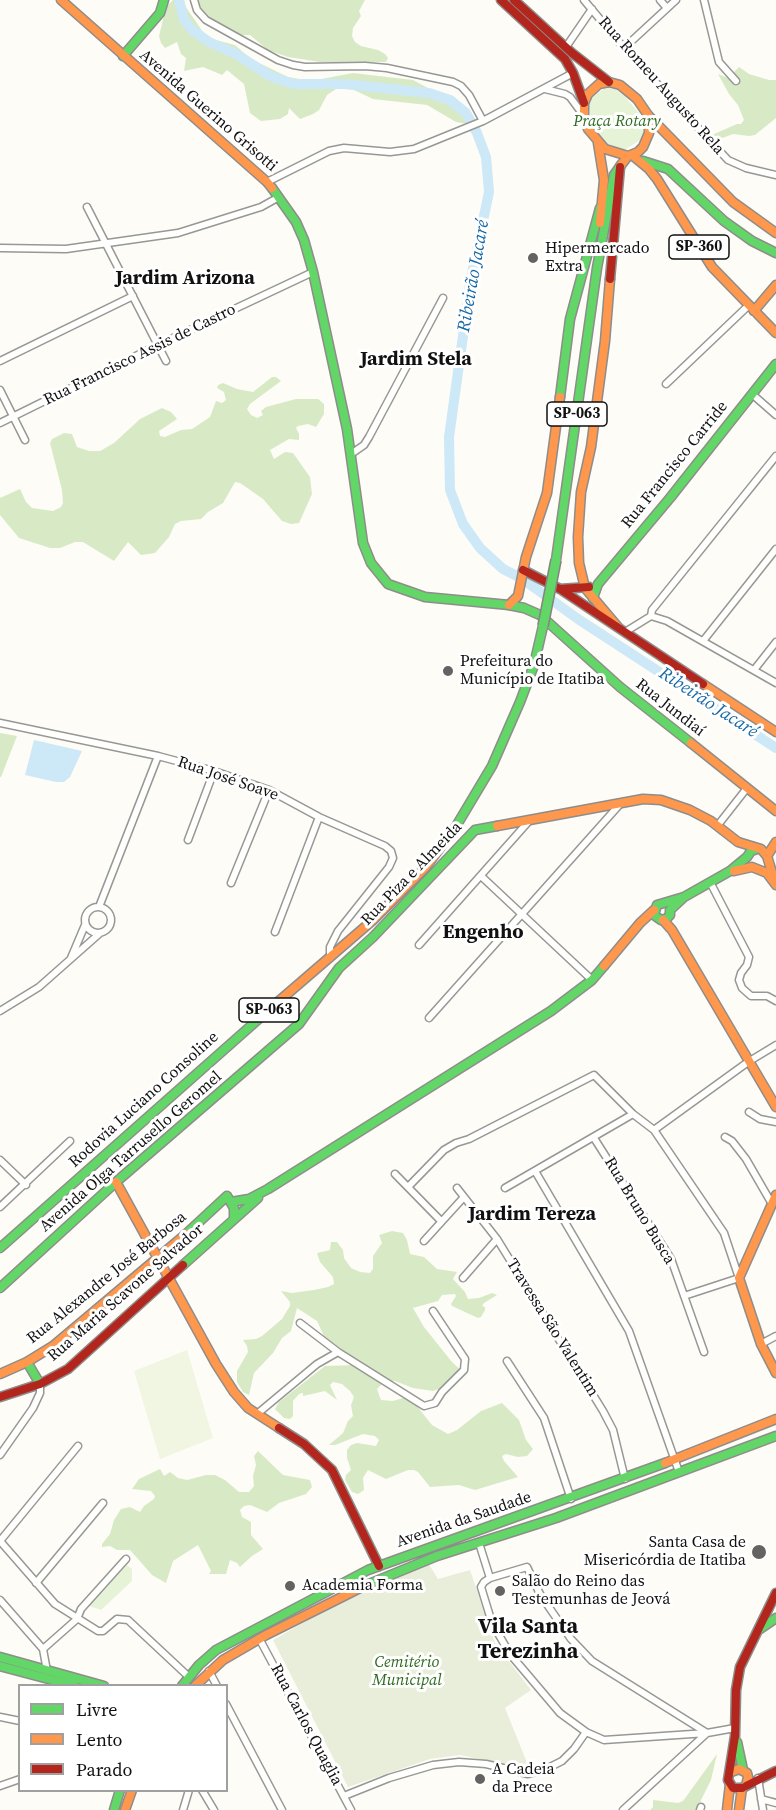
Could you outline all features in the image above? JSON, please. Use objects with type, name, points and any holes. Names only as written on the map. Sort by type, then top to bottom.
[{"type":"main road","name":"Avenida Guerino Grisotti","points":[[61,0],[267,182],[296,222],[314,272],[351,454],[363,543],[371,563],[388,584],[424,597],[524,608],[540,615],[547,624]]},
{"type":"main road","points":[[123,56],[160,13],[164,0]]},
{"type":"main road","name":"SP-063","points":[[501,0],[558,52],[573,73],[584,103],[584,116],[588,129],[598,143]]},
{"type":"main road","points":[[514,0],[589,68],[609,82],[629,91],[648,115],[733,202],[776,233]]},
{"type":"main road","points":[[584,103],[593,89],[609,82]]},
{"type":"main road","name":"SP-063","points":[[634,158],[649,133],[648,115]]},
{"type":"main road","points":[[598,143],[613,153],[668,169],[718,216],[752,241],[776,253]]},
{"type":"main road","name":"Rodovia Luciano Consoline","points":[[597,268],[604,180],[598,143]]},
{"type":"main road","name":"Rodovia Luciano Consoline","points":[[0,1248],[197,1072],[374,920],[424,868],[460,821],[492,766],[514,717],[547,624],[597,268],[611,188],[614,175],[620,167],[634,158]]},
{"type":"main road","name":"SP-360","points":[[634,158],[657,179],[712,267],[776,333]]},
{"type":"main road","points":[[620,167],[605,341],[591,447],[581,492],[578,537],[579,563],[585,588],[622,629]]},
{"type":"main road","points":[[509,605],[518,596],[522,572],[547,493],[570,319],[602,204]]},
{"type":"main road","points":[[752,241],[751,234],[754,228],[766,226]]},
{"type":"main road","points":[[751,308],[776,285]]},
{"type":"main road","name":"Rua Francisco Carride","points":[[593,598],[598,584],[670,498],[776,364]]},
{"type":"main road","points":[[522,572],[560,589],[776,732]]},
{"type":"main road","points":[[560,589],[585,588],[598,584]]},
{"type":"main road","points":[[518,596],[524,608]]},
{"type":"main road","name":"Rua Jundiaí","points":[[547,624],[620,687],[776,811]]},
{"type":"main road","name":"Rua Piza e Almeida","points":[[283,1039],[299,1024],[339,968],[373,937],[476,830],[644,799],[661,800],[690,810],[717,825],[738,842]]},
{"type":"main road","points":[[730,871],[762,867],[763,853],[776,836]]},
{"type":"main road","points":[[738,842],[763,853],[776,884]]},
{"type":"main road","points":[[738,842],[754,867],[767,873],[776,884]]},
{"type":"main road","points":[[763,853],[776,842]]},
{"type":"main road","points":[[234,1217],[229,1199],[249,1198],[268,1189],[551,1011],[592,980],[640,923],[663,913],[684,897],[730,871],[752,851],[763,853]]},
{"type":"main road","points":[[663,913],[776,1107]]},
{"type":"main road","name":"Avenida Olga Tarrusello Geromel","points":[[0,1288],[116,1182],[283,1039]]},
{"type":"main road","points":[[116,1182],[216,1364],[240,1400],[257,1414],[304,1444],[332,1470],[379,1566]]},
{"type":"main road","name":"Rua Maria Scavone Salvador","points":[[0,1397],[40,1384],[68,1369],[169,1279],[234,1217],[268,1189]]},
{"type":"main road","name":"Rua Alexandre José Barbosa","points":[[0,1374],[27,1362],[53,1346],[229,1199]]},
{"type":"main road","points":[[774,1199],[739,1278],[761,1344],[776,1373]]},
{"type":"main road","points":[[27,1362],[40,1384]]},
{"type":"main road","name":"Avenida da Saudade","points":[[192,1681],[216,1650],[286,1611],[379,1566],[571,1499],[776,1419]]},
{"type":"main road","points":[[746,1431],[751,1445]]},
{"type":"main road","name":"Avenida da Saudade","points":[[192,1681],[223,1660],[292,1622],[376,1580],[638,1489],[776,1436]]},
{"type":"main road","points":[[541,1509],[545,1522]]},
{"type":"main road","points":[[726,1810],[740,1667],[776,1593]]},
{"type":"main road","points":[[307,1601],[306,1605],[311,1612]]},
{"type":"main road","points":[[286,1611],[292,1617],[292,1622]]},
{"type":"main road","points":[[760,1629],[776,1618]]},
{"type":"main road","points":[[260,1640],[258,1634],[261,1625]]},
{"type":"main road","points":[[0,1658],[46,1673],[71,1684]]},
{"type":"main road","points":[[0,1666],[95,1684]]},
{"type":"main road","points":[[735,1732],[748,1782],[744,1787],[739,1810]]},
{"type":"main road","points":[[731,1772],[735,1770],[745,1772],[757,1779]]},
{"type":"main road","points":[[730,1784],[733,1788],[744,1787],[776,1771]]},
{"type":"main road","points":[[114,1810],[120,1792]]},
{"type":"main road","points":[[125,1810],[132,1792]]},
{"type":"street","points":[[194,0],[197,10],[206,20],[278,60],[293,65],[387,68],[453,82],[461,86],[469,95],[476,123]]},
{"type":"street","name":"Rua Romeu Augusto Rela","points":[[584,0],[624,48],[728,160],[746,168],[776,175]]},
{"type":"street","points":[[660,0],[667,8]]},
{"type":"street","points":[[624,48],[676,0]]},
{"type":"street","points":[[704,0],[719,62],[736,81]]},
{"type":"street","points":[[566,47],[592,9]]},
{"type":"street","points":[[267,182],[329,151],[350,148],[405,151],[476,123],[573,73]]},
{"type":"street","points":[[545,89],[570,97],[584,116]]},
{"type":"street","points":[[0,248],[66,249],[178,233],[261,207],[279,197]]},
{"type":"street","points":[[87,207],[166,361]]},
{"type":"street","name":"Rua Francisco Assis de Castro","points":[[0,423],[314,272]]},
{"type":"street","points":[[0,361],[133,296]]},
{"type":"street","points":[[351,454],[364,445],[369,437],[443,298]]},
{"type":"street","points":[[666,384],[751,308]]},
{"type":"street","points":[[0,390],[25,440]]},
{"type":"street","points":[[752,394],[776,415]]},
{"type":"street","points":[[651,616],[652,610],[776,456]]},
{"type":"street","points":[[703,641],[776,549]]},
{"type":"street","points":[[622,629],[651,616],[667,621],[776,683]]},
{"type":"street","points":[[754,670],[776,642]]},
{"type":"street","name":"Rua José Soave","points":[[0,723],[158,756],[214,771],[269,790],[320,817],[385,846],[391,851],[393,858],[389,867],[338,931],[330,947],[330,959]]},
{"type":"street","points":[[99,907],[158,756]]},
{"type":"street","points":[[189,840],[214,771]]},
{"type":"street","points":[[717,825],[747,788]]},
{"type":"street","points":[[231,883],[269,790]]},
{"type":"street","points":[[429,1018],[621,802]]},
{"type":"street","points":[[275,932],[320,817]]},
{"type":"street","points":[[419,945],[529,820]]},
{"type":"street","points":[[481,876],[592,980]]},
{"type":"street","points":[[710,882],[749,957],[741,973],[742,988],[751,996],[767,996],[776,1001]]},
{"type":"street","points":[[0,1011],[39,987],[69,963],[110,926],[111,918],[107,910],[99,907],[87,912],[85,926],[69,963]]},
{"type":"street","points":[[85,926],[91,932],[99,934]]},
{"type":"street","points":[[654,1130],[748,1062],[776,1045]]},
{"type":"street","points":[[408,1187],[444,1150],[594,1076],[633,1114],[654,1130],[724,1233],[739,1278],[684,1296]]},
{"type":"street","points":[[749,1112],[760,1119],[776,1122]]},
{"type":"street","points":[[506,1188],[633,1114]]},
{"type":"street","points":[[725,1137],[732,1141],[774,1199]]},
{"type":"street","name":"Rua Bruno Busca","points":[[594,1138],[671,1259],[704,1352]]},
{"type":"street","points":[[0,1207],[26,1185],[70,1141]]},
{"type":"street","points":[[0,1160],[26,1185]]},
{"type":"street","points":[[535,1171],[629,1332],[679,1472]]},
{"type":"street","points":[[395,1174],[441,1221]]},
{"type":"street","name":"Travessa São Valentim","points":[[457,1188],[497,1239],[603,1411],[613,1430],[625,1479]]},
{"type":"street","points":[[424,1241],[464,1197]]},
{"type":"street","points":[[463,1278],[497,1239]]},
{"type":"street","points":[[300,1323],[338,1352],[424,1406],[435,1403],[442,1392],[464,1370],[465,1359],[434,1311]]},
{"type":"street","points":[[761,1344],[776,1336]]},
{"type":"street","points":[[257,1414],[317,1364],[338,1352]]},
{"type":"street","points":[[507,1362],[544,1418],[571,1499]]},
{"type":"street","points":[[0,1455],[33,1408],[40,1393],[40,1384]]},
{"type":"street","points":[[78,1446],[0,1541],[55,1604],[98,1631],[103,1631],[117,1619],[128,1620],[192,1681]]},
{"type":"street","points":[[36,1583],[103,1503]]},
{"type":"street","points":[[479,1543],[489,1578]]},
{"type":"street","points":[[43,1649],[77,1619],[81,1609],[126,1559]]},
{"type":"street","points":[[707,1732],[592,1661],[566,1632],[540,1594],[527,1567],[489,1578],[481,1587],[492,1623],[510,1654],[560,1713],[586,1731],[604,1740],[735,1732]]},
{"type":"street","points":[[0,1600],[43,1649],[46,1673]]},
{"type":"street","name":"Rua Carlos Quaglia","points":[[260,1640],[351,1810]]},
{"type":"street","points":[[209,1671],[216,1684]]},
{"type":"street","points":[[228,1708],[282,1810]]},
{"type":"street","points":[[0,1717],[18,1721]]},
{"type":"street","points":[[344,1796],[422,1768],[459,1762],[486,1764],[528,1774],[544,1770],[562,1761],[574,1749],[586,1731]]},
{"type":"street","points":[[623,1810],[707,1732]]},
{"type":"street","points":[[757,1779],[763,1810]]},
{"type":"street","points":[[0,1786],[18,1780]]},
{"type":"street","points":[[183,1810],[189,1792]]},
{"type":"street","points":[[203,1792],[214,1810]]},
{"type":"street","points":[[761,1799],[776,1803]]},
{"type":"green space","points":[[173,0],[183,3],[203,32],[212,39],[235,45],[251,59],[288,77],[311,81],[353,73],[413,80],[454,102],[464,114],[467,124],[456,122],[427,105],[373,99],[344,87],[327,95],[319,110],[313,114],[300,119],[289,108],[288,114],[280,119],[261,121],[250,113],[244,84],[227,70],[222,75],[203,67],[184,71],[186,58],[181,54],[177,42],[165,48],[161,43],[159,36],[166,7]]},
{"type":"green space","points":[[198,0],[365,0],[359,11],[361,16],[353,28],[352,36],[361,46],[378,50],[388,58],[386,62],[320,62],[288,57],[268,50],[250,35],[242,35],[216,24],[202,10]]},
{"type":"green space","points":[[739,67],[749,74],[776,80],[776,118],[755,135],[733,134],[717,140],[712,135],[741,124],[744,120],[738,105],[718,74],[728,78]]},
{"type":"green space","name":"Praça Rotary","points":[[603,89],[615,89],[624,96],[640,114],[643,133],[640,140],[626,149],[617,150],[616,147],[609,146],[591,121],[589,106],[592,98]]},
{"type":"green space","points":[[272,377],[281,381],[250,404],[247,409],[251,415],[257,418],[263,415],[261,411],[266,407],[296,399],[318,399],[324,404],[324,414],[316,427],[308,424],[298,426],[296,428],[299,440],[289,439],[270,450],[274,459],[285,452],[293,453],[310,477],[312,494],[299,523],[291,524],[282,521],[263,499],[235,482],[223,503],[201,519],[181,521],[175,524],[169,537],[155,553],[141,555],[128,542],[114,561],[83,542],[50,548],[19,538],[0,515],[0,498],[20,489],[26,502],[32,508],[53,511],[61,507],[62,490],[50,443],[52,439],[64,433],[72,434],[77,447],[89,451],[100,451],[114,443],[140,419],[162,408],[171,412],[177,419],[159,431],[160,436],[165,437],[181,430],[192,429],[210,417],[216,401],[222,403],[226,400],[224,392],[217,388],[218,385],[223,383],[253,392]]},
{"type":"green space","points":[[0,733],[17,736],[1,777],[0,777]]},
{"type":"green space","points":[[392,1231],[403,1233],[410,1254],[424,1257],[437,1269],[457,1272],[453,1279],[468,1299],[492,1293],[497,1295],[484,1303],[482,1306],[485,1310],[478,1318],[452,1306],[455,1294],[442,1295],[438,1301],[413,1308],[424,1327],[452,1362],[465,1374],[452,1384],[433,1391],[413,1388],[395,1381],[385,1381],[377,1389],[381,1400],[393,1401],[403,1398],[413,1401],[432,1425],[448,1434],[457,1430],[481,1411],[502,1403],[519,1420],[526,1440],[533,1449],[527,1456],[518,1457],[506,1454],[502,1456],[518,1477],[475,1490],[459,1485],[430,1487],[414,1470],[408,1470],[386,1479],[368,1470],[363,1478],[364,1490],[358,1494],[352,1492],[345,1480],[351,1470],[347,1450],[351,1445],[357,1443],[376,1446],[379,1440],[375,1436],[363,1434],[335,1445],[329,1445],[343,1433],[353,1416],[351,1405],[354,1397],[350,1391],[342,1384],[333,1382],[330,1385],[337,1400],[325,1391],[303,1396],[303,1393],[299,1394],[293,1401],[293,1416],[290,1419],[284,1418],[275,1409],[279,1402],[325,1366],[357,1365],[324,1336],[317,1321],[297,1308],[291,1331],[282,1338],[273,1353],[254,1373],[249,1395],[243,1392],[237,1382],[237,1371],[248,1352],[243,1340],[262,1336],[282,1319],[290,1306],[290,1302],[281,1291],[292,1293],[334,1284],[333,1277],[320,1262],[317,1253],[330,1250],[331,1242],[337,1242],[351,1268],[370,1273],[373,1269],[373,1256],[382,1243],[379,1235]]},
{"type":"green space","points":[[187,1350],[213,1438],[160,1459],[134,1371]]},
{"type":"green space","points":[[258,1451],[283,1475],[310,1480],[312,1487],[306,1494],[279,1503],[267,1512],[250,1505],[240,1510],[242,1517],[251,1522],[251,1535],[263,1549],[240,1567],[230,1560],[226,1574],[209,1574],[211,1571],[198,1545],[173,1561],[166,1583],[152,1575],[130,1550],[117,1550],[110,1546],[102,1547],[121,1509],[130,1507],[140,1512],[154,1499],[155,1496],[151,1491],[132,1489],[139,1479],[160,1469],[164,1476],[170,1472],[178,1478],[187,1480],[215,1475],[239,1492],[249,1492],[254,1486],[253,1476],[256,1465],[254,1456]]},
{"type":"green space","name":"Cemitério Municipal","points":[[428,1563],[438,1579],[470,1570],[495,1643],[531,1690],[505,1708],[530,1770],[460,1755],[430,1759],[348,1787],[273,1640],[324,1611]]},
{"type":"green space","points":[[127,1565],[132,1569],[132,1581],[101,1610],[89,1606]]},
{"type":"green space","points":[[717,1754],[711,1780],[701,1800],[699,1810],[650,1810],[653,1807],[653,1800],[678,1803],[683,1801]]},
{"type":"water","points":[[34,740],[82,751],[70,777],[64,782],[56,782],[25,775]]},
{"type":"waterway","name":"Ribeirão Jacaré","points":[[179,0],[184,19],[191,29],[209,42],[236,54],[270,76],[293,84],[344,84],[429,93],[450,100],[466,113],[486,157],[489,192],[471,278],[449,437],[450,490],[463,524],[480,548],[503,569],[521,578],[578,619],[776,748]]},
{"type":"traffic: fast","points":[[123,56],[160,13],[164,0]]},
{"type":"traffic: fast","points":[[643,161],[668,169],[724,221],[752,241],[776,253]]},
{"type":"traffic: fast","points":[[556,560],[597,268],[614,175],[621,165]]},
{"type":"traffic: fast","points":[[272,188],[296,222],[313,272],[347,429],[363,543],[371,563],[388,584],[425,597],[509,605],[540,615],[620,687],[691,743]]},
{"type":"traffic: fast","points":[[560,397],[570,319],[600,208]]},
{"type":"traffic: fast","points":[[593,598],[598,584],[670,498],[776,364]]},
{"type":"traffic: fast","points":[[543,626],[556,560]]},
{"type":"traffic: fast","points":[[455,828],[492,766],[520,702],[534,665],[543,626]]},
{"type":"traffic: fast","points":[[0,1288],[116,1182],[299,1024],[339,968],[373,937],[475,830],[497,826]]},
{"type":"traffic: fast","points":[[684,897],[670,910],[670,915],[666,919],[661,920],[654,915],[657,905],[684,897],[730,871],[751,851],[757,849]]},
{"type":"traffic: fast","points":[[231,1202],[249,1199],[268,1189],[551,1011],[592,980],[604,966]]},
{"type":"traffic: fast","points":[[0,1248],[279,1001]]},
{"type":"traffic: fast","points":[[186,1234],[227,1196],[234,1208],[234,1217]]},
{"type":"traffic: fast","points":[[183,1265],[258,1198]]},
{"type":"traffic: fast","points":[[27,1362],[40,1384]]},
{"type":"traffic: fast","points":[[364,1586],[437,1556],[556,1518],[776,1436]]},
{"type":"traffic: fast","points":[[184,1684],[199,1665],[216,1650],[368,1570],[665,1463]]},
{"type":"traffic: fast","points":[[760,1629],[776,1618]]},
{"type":"traffic: fast","points":[[0,1657],[97,1684]]},
{"type":"traffic: fast","points":[[0,1666],[68,1684]]},
{"type":"traffic: fast","points":[[737,1742],[743,1770]]},
{"type":"traffic: fast","points":[[114,1810],[119,1792]]},
{"type":"traffic: slow","points":[[61,0],[272,188]]},
{"type":"traffic: slow","points":[[621,165],[628,156],[643,147],[649,133],[648,115],[637,99],[620,85],[609,82],[599,84],[588,94],[584,103],[584,116],[588,129],[605,149],[628,156]]},
{"type":"traffic: slow","points":[[648,115],[733,202],[776,233]]},
{"type":"traffic: slow","points":[[598,143],[604,180],[600,223]]},
{"type":"traffic: slow","points":[[632,155],[657,179],[712,267],[776,333]]},
{"type":"traffic: slow","points":[[610,279],[605,341],[591,447],[581,492],[578,537],[579,563],[585,588],[618,627]]},
{"type":"traffic: slow","points":[[754,311],[776,285]]},
{"type":"traffic: slow","points":[[509,605],[518,596],[526,557],[547,493],[560,397]]},
{"type":"traffic: slow","points":[[703,684],[776,732]]},
{"type":"traffic: slow","points":[[691,743],[776,811]]},
{"type":"traffic: slow","points":[[497,826],[643,799],[661,800],[690,810],[711,821],[738,842],[761,849],[767,856]]},
{"type":"traffic: slow","points":[[279,1001],[373,920],[425,868],[455,828]]},
{"type":"traffic: slow","points":[[774,879],[767,856],[776,842]]},
{"type":"traffic: slow","points":[[734,871],[752,867],[767,873],[776,885]]},
{"type":"traffic: slow","points":[[604,966],[654,910]]},
{"type":"traffic: slow","points":[[663,920],[672,930],[776,1107]]},
{"type":"traffic: slow","points":[[116,1182],[216,1364],[234,1392],[248,1408],[279,1428]]},
{"type":"traffic: slow","points":[[776,1195],[739,1278],[761,1344],[776,1373]]},
{"type":"traffic: slow","points":[[0,1374],[27,1362],[53,1346],[186,1234]]},
{"type":"traffic: slow","points":[[665,1463],[776,1419]]},
{"type":"traffic: slow","points":[[197,1684],[223,1660],[266,1635],[364,1586]]},
{"type":"traffic: slow","points":[[731,1772],[739,1769],[747,1773],[748,1777],[746,1786],[742,1788],[739,1810]]},
{"type":"traffic: slow","points":[[727,1810],[730,1784]]},
{"type":"traffic: slow","points":[[125,1810],[131,1792]]},
{"type":"traffic: jam","points":[[501,0],[565,59],[584,103]]},
{"type":"traffic: jam","points":[[514,0],[572,53],[609,82]]},
{"type":"traffic: jam","points":[[610,279],[620,167]]},
{"type":"traffic: jam","points":[[523,570],[560,589],[703,684]]},
{"type":"traffic: jam","points":[[560,589],[589,587]]},
{"type":"traffic: jam","points":[[0,1397],[40,1384],[68,1369],[183,1265]]},
{"type":"traffic: jam","points":[[279,1428],[304,1444],[332,1470],[379,1566]]},
{"type":"traffic: jam","points":[[742,1788],[733,1788],[728,1780],[735,1736],[736,1690],[740,1667],[776,1593]]},
{"type":"traffic: jam","points":[[746,1786],[776,1771]]},
{"type":"place","name":"Hipermercado Extra","points":[[533,258]]},
{"type":"place","name":"Prefeitura do Município de Itatiba","points":[[448,671]]},
{"type":"place","name":"Santa Casa de Misericórdia de Itatiba","points":[[759,1552]]},
{"type":"place","name":"Academia Forma","points":[[290,1586]]},
{"type":"place","name":"Salão do Reino das Testemunhas de Jeová","points":[[500,1591]]},
{"type":"place","name":"A Cadeia da Prece","points":[[480,1779]]},
{"type":"district","name":"Jardim Arizona","points":[[185,279]]},
{"type":"district","name":"Jardim Stela","points":[[416,360]]},
{"type":"district","name":"Engenho","points":[[483,933]]},
{"type":"district","name":"Jardim Tereza","points":[[532,1215]]},
{"type":"district","name":"Vila Santa Terezinha","points":[[528,1640]]}]
